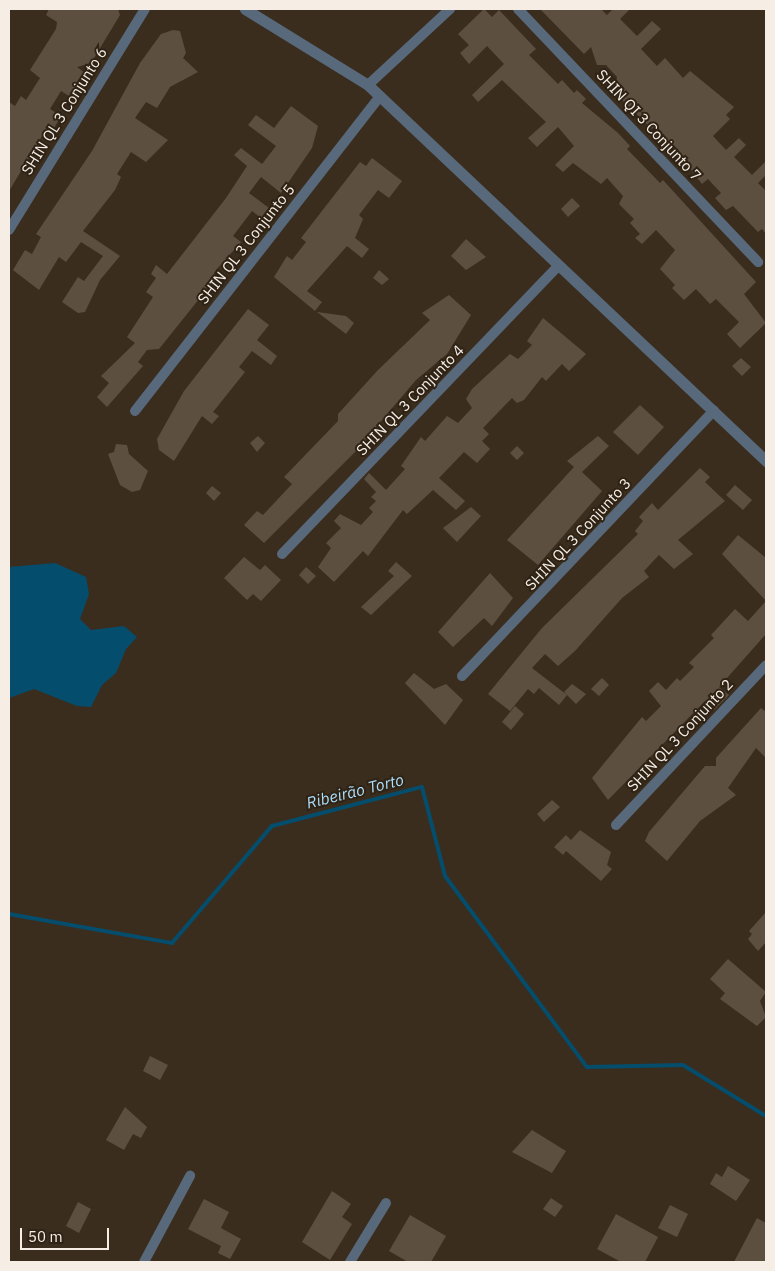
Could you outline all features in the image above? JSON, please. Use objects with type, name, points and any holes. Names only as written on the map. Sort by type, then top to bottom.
[{"type":"street","name":"SHIN QL 3 Conjunto 6","points":[[9,230],[145,9]]},
{"type":"street","points":[[245,9],[368,85],[766,460]]},
{"type":"street","points":[[368,85],[450,9]]},
{"type":"street","name":"SHIN QI 3 Conjunto 7","points":[[518,9],[758,262]]},
{"type":"street","name":"SHIN QL 3 Conjunto 5","points":[[135,411],[380,96]]},
{"type":"street","name":"SHIN QL 3 Conjunto 4","points":[[282,554],[558,266]]},
{"type":"street","name":"SHIN QL 3 Conjunto 3","points":[[462,676],[714,410]]},
{"type":"street","name":"SHIN QL 3 Conjunto 2","points":[[616,825],[766,665]]},
{"type":"street","points":[[144,1262],[190,1176]]},
{"type":"street","points":[[350,1262],[386,1203]]},
{"type":"water","points":[[55,563],[86,577],[89,594],[80,619],[91,630],[124,626],[137,637],[126,649],[116,673],[102,685],[91,707],[77,706],[34,689],[9,698],[9,567]]},
{"type":"building","points":[[49,9],[118,9],[120,15],[91,63],[77,67],[85,73],[76,88],[69,96],[61,91],[50,109],[61,116],[54,128],[48,126],[9,191],[9,102],[15,106],[21,96],[26,100],[40,78],[30,70],[56,29],[57,22],[46,15]]},
{"type":"building","points":[[484,9],[492,17],[499,10],[536,49],[529,55],[558,84],[562,80],[574,93],[577,90],[586,99],[582,103],[618,133],[630,146],[627,149],[660,183],[663,180],[756,282],[744,294],[766,323],[740,348],[727,334],[739,322],[716,299],[710,304],[696,289],[684,300],[672,288],[675,285],[660,269],[675,250],[656,230],[642,244],[635,238],[640,234],[630,223],[634,219],[619,204],[623,196],[607,178],[601,184],[573,163],[563,172],[555,165],[574,146],[558,127],[537,147],[528,138],[546,122],[502,80],[478,102],[472,95],[504,64],[487,46],[469,64],[460,53],[469,45],[458,34]]},
{"type":"building","points":[[540,9],[601,9],[607,15],[613,9],[630,9],[620,19],[637,36],[652,21],[661,29],[641,49],[657,66],[665,58],[683,78],[690,71],[734,107],[726,115],[730,119],[713,136],[726,150],[739,138],[746,145],[734,157],[752,175],[766,161],[766,175],[758,183],[766,191],[766,234],[762,229],[758,232],[733,206],[726,210],[715,198],[721,193],[708,179],[702,184],[656,125],[652,129],[621,99],[615,90],[617,77],[606,65],[597,65],[591,47],[584,54]]},
{"type":"building","points":[[173,30],[180,31],[186,53],[183,58],[198,72],[170,87],[157,108],[146,102],[135,118],[168,140],[146,162],[131,152],[117,174],[121,177],[115,190],[83,231],[120,256],[100,280],[85,312],[78,313],[62,302],[78,277],[84,281],[103,256],[81,242],[66,262],[59,257],[39,290],[13,270],[25,250],[32,254],[41,237],[36,234],[92,151],[140,63],[161,34]]},
{"type":"building","points":[[291,106],[318,126],[312,148],[281,193],[261,177],[249,193],[269,208],[261,218],[252,211],[233,236],[241,242],[216,270],[203,294],[159,349],[147,350],[138,362],[143,366],[107,407],[97,397],[109,383],[101,376],[135,343],[127,337],[153,297],[146,292],[156,278],[151,274],[156,265],[167,274],[226,198],[247,166],[234,155],[241,148],[262,164],[276,146],[248,125],[256,115],[274,128]]},
{"type":"building","points":[[372,158],[402,181],[389,198],[378,190],[359,215],[363,219],[355,238],[369,249],[362,258],[347,246],[307,291],[322,302],[315,311],[274,277],[287,256],[292,260],[306,242],[301,238],[360,162],[366,166]]},
{"type":"building","points":[[572,198],[580,206],[568,217],[561,209]]},
{"type":"building","points":[[466,239],[486,257],[466,270],[451,256]]},
{"type":"building","points":[[379,270],[389,279],[382,285],[373,278]]},
{"type":"building","points":[[449,295],[471,315],[447,354],[416,380],[365,440],[370,444],[362,453],[358,449],[264,543],[244,525],[257,511],[263,515],[292,484],[284,477],[338,421],[338,414],[378,370],[430,320],[422,313]]},
{"type":"building","points":[[248,309],[269,325],[257,340],[277,356],[271,365],[252,351],[239,367],[245,372],[213,412],[219,416],[212,424],[202,416],[174,461],[159,450],[157,439],[184,391]]},
{"type":"building","points":[[317,312],[346,316],[354,323],[346,334]]},
{"type":"building","points":[[543,318],[586,354],[569,371],[562,364],[546,381],[542,377],[524,400],[517,403],[512,398],[483,428],[489,434],[482,441],[490,449],[477,463],[464,452],[439,478],[465,501],[456,510],[433,490],[407,514],[403,510],[368,556],[363,551],[334,582],[318,567],[331,548],[326,543],[341,528],[334,521],[340,514],[361,525],[373,512],[369,508],[376,501],[371,497],[376,492],[364,479],[369,473],[386,490],[405,469],[401,466],[421,437],[425,441],[447,416],[458,423],[472,408],[466,399],[472,389],[510,354],[518,359],[532,345],[527,341]]},
{"type":"building","points":[[741,358],[751,367],[742,376],[732,366]]},
{"type":"building","points":[[640,405],[664,427],[638,455],[613,432]]},
{"type":"building","points":[[258,436],[265,443],[257,452],[250,443]]},
{"type":"building","points":[[598,436],[609,446],[582,472],[602,491],[538,565],[507,540],[574,467],[567,461]]},
{"type":"building","points":[[116,444],[127,445],[129,454],[148,471],[140,490],[132,492],[120,485],[108,454],[114,452]]},
{"type":"building","points":[[517,446],[524,453],[517,460],[510,453]]},
{"type":"building","points":[[700,468],[710,477],[705,482],[725,501],[678,540],[693,554],[674,569],[659,555],[644,571],[649,577],[622,598],[575,651],[558,666],[545,654],[532,668],[567,695],[559,705],[539,688],[534,694],[528,689],[510,711],[488,694],[542,628],[638,534],[635,531],[643,521],[639,517],[652,503],[658,510]]},
{"type":"building","points":[[735,485],[752,500],[743,510],[726,495]]},
{"type":"building","points":[[212,486],[221,493],[214,501],[206,493]]},
{"type":"building","points":[[471,507],[481,516],[457,542],[443,528]]},
{"type":"building","points":[[738,535],[766,558],[766,601],[722,554]]},
{"type":"building","points":[[244,557],[260,570],[265,565],[281,580],[261,601],[253,594],[247,600],[224,578]]},
{"type":"building","points":[[396,562],[412,576],[371,615],[361,607],[394,576],[388,571]]},
{"type":"building","points":[[306,567],[316,576],[308,584],[299,575]]},
{"type":"building","points":[[490,573],[513,598],[492,626],[484,618],[453,647],[438,632]]},
{"type":"building","points":[[766,601],[766,634],[719,687],[729,695],[714,710],[705,701],[608,800],[592,778],[642,717],[646,721],[661,706],[649,691],[658,682],[666,690],[677,678],[680,681],[694,667],[689,663],[714,638],[711,635],[735,609],[748,621]]},
{"type":"building","points":[[414,673],[434,689],[446,684],[463,700],[445,725],[405,683]]},
{"type":"building","points":[[602,678],[609,685],[599,696],[591,689]]},
{"type":"building","points":[[572,684],[586,694],[576,704],[564,692]]},
{"type":"building","points":[[515,706],[524,714],[511,730],[502,722]]},
{"type":"building","points":[[761,708],[766,712],[766,758],[756,748],[728,788],[736,795],[700,821],[667,861],[645,841],[649,832],[705,766],[716,766],[716,758]]},
{"type":"building","points":[[552,800],[560,807],[544,822],[537,814]]},
{"type":"building","points":[[580,830],[611,852],[607,865],[612,869],[601,881],[566,851],[563,855],[554,847],[566,835],[571,840]]},
{"type":"building","points":[[766,912],[766,942],[758,951],[748,939],[752,934],[749,931]]},
{"type":"building","points":[[728,959],[766,992],[760,1001],[766,1017],[757,1026],[720,999],[725,993],[710,979]]},
{"type":"building","points":[[150,1056],[168,1065],[160,1080],[143,1071]]},
{"type":"building","points":[[125,1107],[147,1127],[141,1138],[133,1134],[124,1150],[106,1140]]},
{"type":"building","points":[[532,1130],[566,1151],[552,1173],[512,1152]]},
{"type":"building","points":[[728,1166],[750,1180],[736,1201],[710,1184],[716,1173],[722,1177]]},
{"type":"building","points":[[332,1191],[351,1204],[342,1217],[352,1224],[330,1260],[302,1242]]},
{"type":"building","points":[[551,1198],[563,1206],[555,1217],[543,1209]]},
{"type":"building","points":[[204,1199],[229,1212],[221,1228],[241,1239],[230,1259],[218,1253],[221,1246],[188,1229]]},
{"type":"building","points":[[78,1202],[91,1209],[79,1233],[66,1226]]},
{"type":"building","points":[[670,1205],[688,1214],[677,1237],[658,1228]]},
{"type":"building","points":[[616,1214],[658,1237],[645,1262],[621,1262],[597,1249]]},
{"type":"building","points":[[410,1215],[446,1236],[431,1262],[408,1262],[389,1251]]},
{"type":"building","points":[[757,1218],[766,1223],[766,1262],[734,1262]]},
{"type":"waterway","name":"Ribeirão Torto","points":[[9,914],[172,943],[272,826],[422,787],[445,876],[587,1067],[683,1065],[766,1116]]}]
